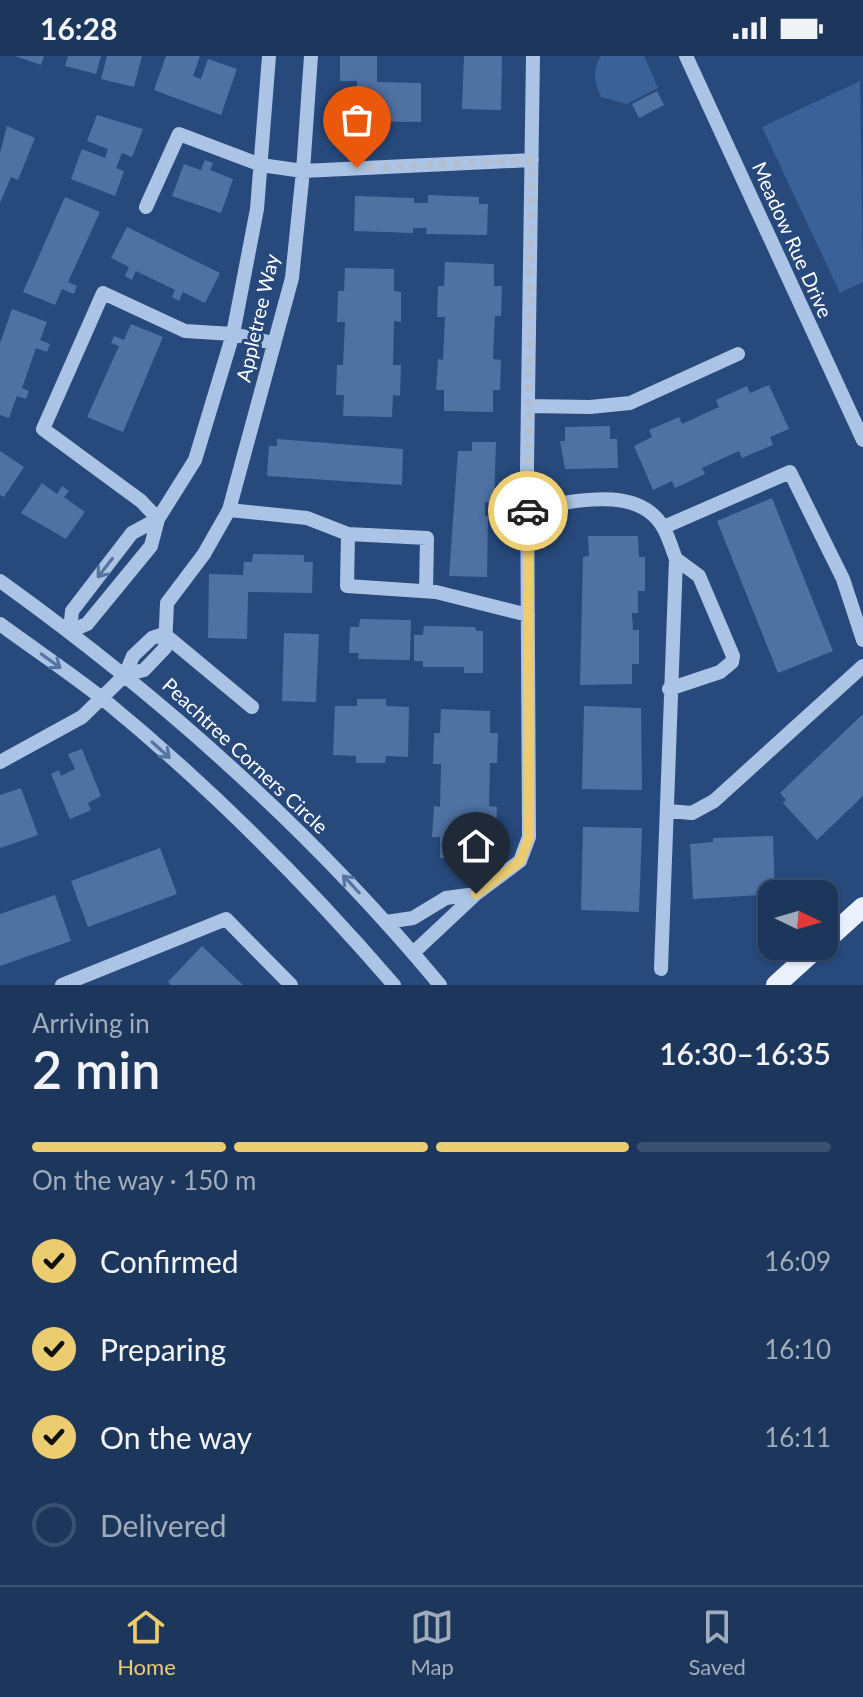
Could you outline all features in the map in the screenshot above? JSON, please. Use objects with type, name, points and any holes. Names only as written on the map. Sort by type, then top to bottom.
[{"type":"main road","points":[[838,929],[863,907]]},
{"type":"main road","points":[[776,985],[804,960]]},
{"type":"street","points":[[158,519],[132,533],[72,611],[70,631],[87,624],[151,546],[158,519],[195,460],[233,334],[257,209],[269,56]]},
{"type":"street","name":"Appletree Way","points":[[0,762],[82,717],[125,675],[144,670],[165,648],[167,603],[204,554],[229,510],[292,278],[311,56]]},
{"type":"street","points":[[413,953],[476,894],[520,861],[527,850],[533,56]]},
{"type":"street","name":"Meadow Rue Drive","points":[[686,56],[863,440]]},
{"type":"street","points":[[146,207],[179,134],[261,165],[303,171],[532,160]]},
{"type":"street","points":[[158,519],[141,501],[43,429],[103,293],[185,331],[233,334],[273,343]]},
{"type":"street","points":[[528,406],[590,407],[630,403],[738,354]]},
{"type":"street","points":[[664,527],[790,472],[843,579],[863,640]]},
{"type":"street","points":[[528,509],[592,500],[633,502],[664,527],[676,559],[661,969]]},
{"type":"street","points":[[229,510],[307,518],[348,534],[427,538],[426,591]]},
{"type":"street","points":[[348,534],[347,586],[426,591],[528,615]]},
{"type":"street","points":[[669,689],[720,672],[732,662],[733,656],[699,576],[676,559]]},
{"type":"street","name":"Peachtree Corners Circle","points":[[0,581],[125,675],[241,774],[386,922],[440,985]]},
{"type":"street","points":[[0,624],[102,699],[219,802],[330,914],[394,985]]},
{"type":"street","points":[[164,634],[252,707]]},
{"type":"street","points":[[668,811],[692,813],[714,801],[863,666]]},
{"type":"street","points":[[386,922],[413,918],[446,898],[476,894]]},
{"type":"street","points":[[62,985],[226,919],[291,985]]},
{"type":"shaded area","points":[[601,56],[644,56],[658,88],[627,104],[601,97],[595,76]]},
{"type":"shaded area","points":[[860,81],[863,282],[840,293],[762,127]]},
{"type":"building","points":[[15,56],[44,56],[41,65]]},
{"type":"building","points":[[68,56],[101,56],[96,74],[65,66]]},
{"type":"building","points":[[107,56],[142,56],[134,87],[101,79]]},
{"type":"building","points":[[166,56],[200,56],[193,76],[201,79],[208,59],[237,69],[221,115],[154,90]]},
{"type":"building","points":[[340,56],[377,56],[377,82],[421,83],[421,122],[357,121],[357,81],[340,81]]},
{"type":"building","points":[[464,56],[502,56],[501,110],[462,109]]},
{"type":"building","points":[[657,91],[664,105],[639,118],[632,104]]},
{"type":"building","points":[[97,115],[143,129],[132,157],[122,153],[116,168],[124,171],[115,196],[71,179],[82,149],[105,158],[108,149],[87,141]]},
{"type":"building","points":[[7,126],[35,138],[18,180],[11,177],[0,203],[0,153]]},
{"type":"building","points":[[205,160],[213,163],[210,170],[233,179],[221,213],[172,196],[184,164],[201,170]]},
{"type":"building","points":[[428,195],[479,197],[479,204],[488,204],[487,235],[426,234],[427,228],[413,228],[413,233],[354,231],[355,196],[414,198],[414,203],[428,203]]},
{"type":"building","points":[[65,197],[100,212],[68,282],[77,286],[74,294],[62,289],[55,305],[23,292]]},
{"type":"building","points":[[127,227],[220,273],[205,303],[183,292],[179,301],[172,297],[175,290],[136,271],[132,280],[125,276],[129,267],[111,258]]},
{"type":"building","points":[[445,262],[494,264],[494,286],[502,286],[501,316],[495,316],[493,359],[501,360],[500,390],[493,390],[493,412],[444,411],[444,390],[436,390],[438,359],[443,360],[445,317],[437,317],[438,286],[444,286]]},
{"type":"building","points":[[345,268],[394,269],[394,291],[401,292],[401,322],[394,321],[393,365],[401,365],[400,396],[393,395],[392,417],[343,416],[344,395],[336,395],[337,365],[343,365],[345,322],[337,322],[338,291],[344,291]]},
{"type":"building","points":[[12,309],[47,322],[40,340],[50,344],[47,352],[36,348],[22,388],[29,391],[26,399],[17,396],[9,418],[0,415],[0,343]]},
{"type":"building","points":[[131,324],[163,337],[123,432],[87,417],[119,346],[111,343],[114,336],[124,340]]},
{"type":"building","points":[[769,385],[789,429],[770,437],[773,445],[742,458],[739,451],[702,468],[705,474],[675,488],[672,481],[653,490],[634,446],[652,437],[649,430],[679,417],[682,424],[719,407],[716,400],[747,386],[750,393]]},
{"type":"building","points":[[610,426],[610,439],[617,439],[618,468],[565,469],[560,441],[565,441],[565,427]]},
{"type":"building","points":[[277,439],[403,449],[402,485],[267,476],[269,446],[277,446]]},
{"type":"building","points":[[472,442],[496,442],[494,502],[485,502],[485,516],[488,516],[487,577],[449,576],[458,451],[472,451]]},
{"type":"building","points":[[0,451],[24,467],[4,497],[0,495]]},
{"type":"building","points":[[42,483],[57,494],[62,486],[69,491],[64,497],[85,512],[66,539],[21,513]]},
{"type":"building","points":[[772,498],[833,651],[778,673],[717,521]]},
{"type":"building","points":[[588,536],[638,536],[639,557],[645,557],[645,591],[638,591],[638,613],[632,613],[633,630],[639,630],[639,664],[632,664],[632,684],[580,685],[583,557],[589,556]]},
{"type":"building","points":[[253,554],[304,555],[304,562],[313,562],[312,593],[248,592],[247,639],[208,638],[209,574],[243,575],[244,562],[252,562]]},
{"type":"building","points":[[360,619],[411,620],[410,660],[358,659],[359,653],[349,653],[350,627],[359,627]]},
{"type":"building","points":[[424,626],[475,627],[476,631],[483,631],[483,673],[464,673],[464,667],[423,667],[423,661],[414,661],[414,635],[423,635]]},
{"type":"building","points":[[284,633],[319,634],[316,702],[282,701]]},
{"type":"building","points":[[357,699],[386,699],[386,706],[409,707],[408,757],[386,756],[385,763],[356,763],[356,756],[333,755],[335,706],[357,706]]},
{"type":"building","points":[[584,706],[641,708],[642,790],[582,789]]},
{"type":"building","points":[[441,709],[490,711],[490,733],[498,733],[497,763],[490,763],[489,806],[497,807],[496,837],[489,837],[488,859],[440,858],[440,837],[432,837],[434,806],[440,807],[441,764],[433,764],[434,733],[440,733]]},
{"type":"building","points":[[863,714],[863,796],[817,840],[783,803],[786,800],[780,793]]},
{"type":"building","points":[[82,749],[101,796],[88,803],[91,810],[70,819],[51,774],[59,770],[61,776],[75,769],[68,754]]},
{"type":"building","points":[[21,788],[38,835],[0,848],[0,795]]},
{"type":"building","points":[[583,827],[642,828],[639,912],[581,910]]},
{"type":"building","points":[[773,836],[775,880],[758,880],[758,895],[693,899],[690,844],[713,842],[713,838]]},
{"type":"building","points":[[160,848],[177,894],[88,927],[71,881]]},
{"type":"building","points":[[55,895],[71,941],[0,966],[0,914]]},
{"type":"building","points":[[202,946],[243,985],[171,985],[168,982]]},
{"type":"way so far","points":[[357,168],[532,160],[528,511]]},
{"type":"route","points":[[476,894],[520,861],[527,850],[529,837],[528,511]]}]
